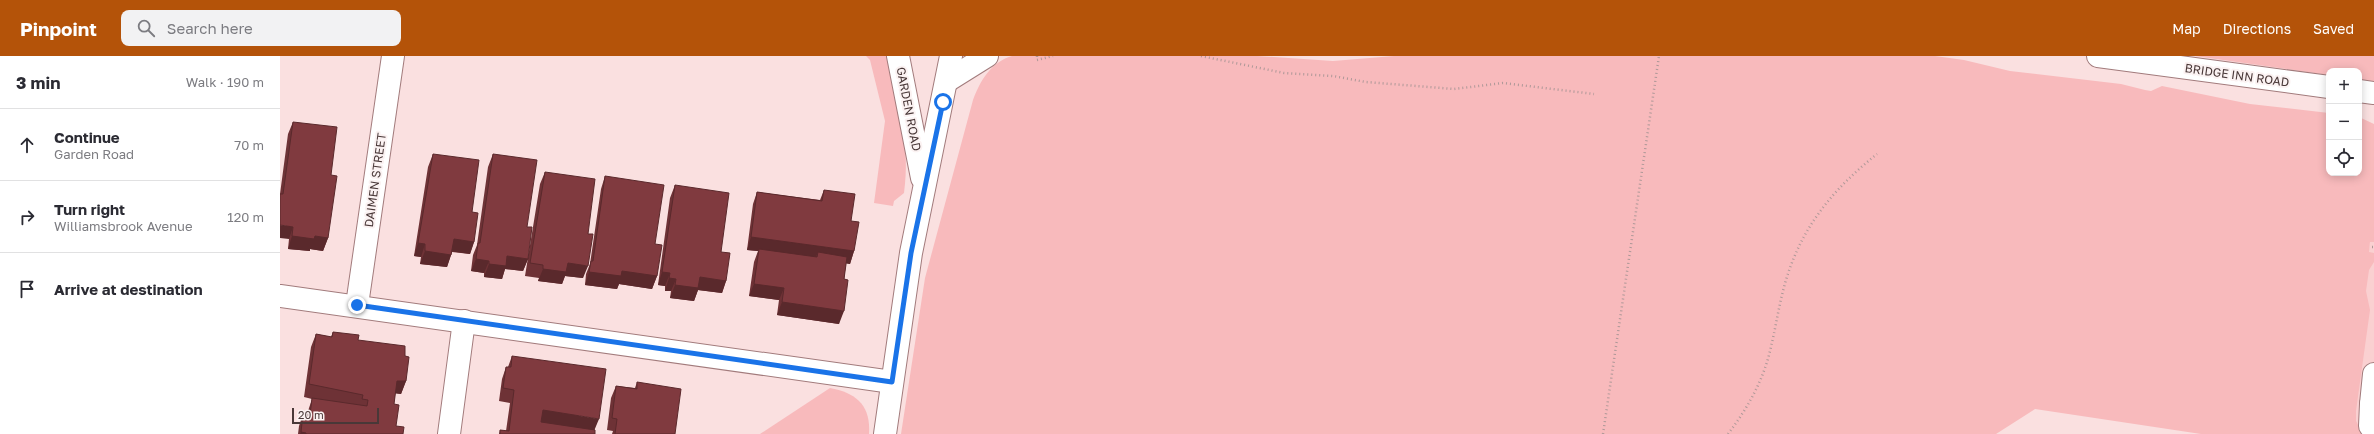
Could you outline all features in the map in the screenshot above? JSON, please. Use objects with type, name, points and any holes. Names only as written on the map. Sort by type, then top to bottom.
[{"type":"street","name":"DAIMEN STREET","points":[[357,305],[393,56]]},
{"type":"street","name":"GARDEN ROAD","points":[[898,56],[924,185]]},
{"type":"street","name":"GARDEN ROAD","points":[[885,434],[911,253],[951,56]]},
{"type":"street","points":[[947,81],[987,56]]},
{"type":"street","name":"BRIDGE INN ROAD","points":[[2098,56],[2326,87]]},
{"type":"street","points":[[2362,91],[2374,93]]},
{"type":"street","points":[[280,296],[357,305],[892,382]]},
{"type":"street","points":[[449,434],[464,321]]},
{"type":"street","points":[[2374,374],[2370,426],[2374,431]]},
{"type":"path","points":[[1037,56],[1037,60],[1053,56]]},
{"type":"path","points":[[1200,56],[1284,73],[1333,76],[1366,82],[1454,89],[1503,83],[1594,94]]},
{"type":"path","points":[[1604,434],[1659,56]]},
{"type":"path","points":[[1728,434],[1762,377],[1770,350],[1781,296],[1790,267],[1802,240],[1816,215],[1834,192],[1878,154]]},
{"type":"shaded area","points":[[866,56],[887,56],[902,124],[905,141],[906,175],[904,193],[894,201],[893,206],[874,203],[885,121],[870,60]]},
{"type":"shaded area","points":[[1012,56],[1257,56],[1333,61],[1394,56],[1935,56],[1964,60],[2010,71],[2121,84],[2151,91],[2162,86],[2250,104],[2326,113],[2326,176],[2362,176],[2362,118],[2374,124],[2374,242],[2370,242],[2369,252],[2374,253],[2374,262],[2369,270],[2366,291],[2370,310],[2356,411],[2356,421],[2363,434],[2201,434],[2035,409],[1996,434],[901,434],[925,278],[973,100],[987,73],[1005,59]]},
{"type":"shaded area","points":[[2195,56],[2374,56],[2374,82],[2362,80],[2362,68],[2326,68],[2326,75]]},
{"type":"shaded area","points":[[2374,215],[2374,434],[2343,434],[2370,241]]},
{"type":"shaded area","points":[[830,388],[847,393],[860,402],[867,415],[869,434],[760,434]]},
{"type":"building","points":[[293,122],[337,127],[331,175],[337,176],[328,238],[315,236],[314,239],[292,236],[293,227],[280,225],[280,194],[283,194]]},
{"type":"building","points":[[433,154],[479,160],[472,212],[478,213],[474,242],[454,239],[451,255],[425,251],[425,244],[418,243]]},
{"type":"building","points":[[493,154],[537,160],[527,227],[532,227],[528,259],[507,256],[506,266],[489,264],[489,261],[476,259],[478,243],[480,243]]},
{"type":"building","points":[[545,172],[595,179],[588,234],[593,234],[588,266],[568,263],[566,272],[543,269],[543,265],[530,263]]},
{"type":"building","points":[[605,176],[664,185],[655,244],[662,245],[657,276],[622,271],[621,276],[589,272],[591,261],[593,261]]},
{"type":"building","points":[[675,185],[729,193],[721,252],[730,253],[726,281],[700,277],[698,288],[675,285],[676,279],[669,278],[670,273],[662,272]]},
{"type":"building","points":[[824,190],[855,194],[851,221],[859,222],[854,251],[751,237],[757,192],[822,201]]},
{"type":"building","points":[[759,249],[817,257],[818,252],[847,257],[844,279],[848,280],[844,311],[782,302],[784,288],[754,284]]},
{"type":"building","points":[[333,332],[359,335],[358,340],[405,346],[405,356],[409,357],[406,381],[397,381],[394,404],[399,405],[396,426],[404,427],[403,434],[306,434],[301,432],[303,414],[310,415],[312,398],[367,406],[368,400],[362,399],[363,395],[309,384],[316,334],[332,337]]},
{"type":"building","points":[[512,356],[606,369],[599,419],[543,410],[541,422],[595,430],[595,434],[500,434],[500,430],[509,431],[514,390],[503,388],[506,367],[511,367]]},
{"type":"building","points":[[637,382],[681,389],[675,434],[615,434],[617,419],[612,418],[616,386],[637,389]]},
{"type":"route","points":[[357,305],[892,382],[911,253],[924,185],[943,102]]}]
